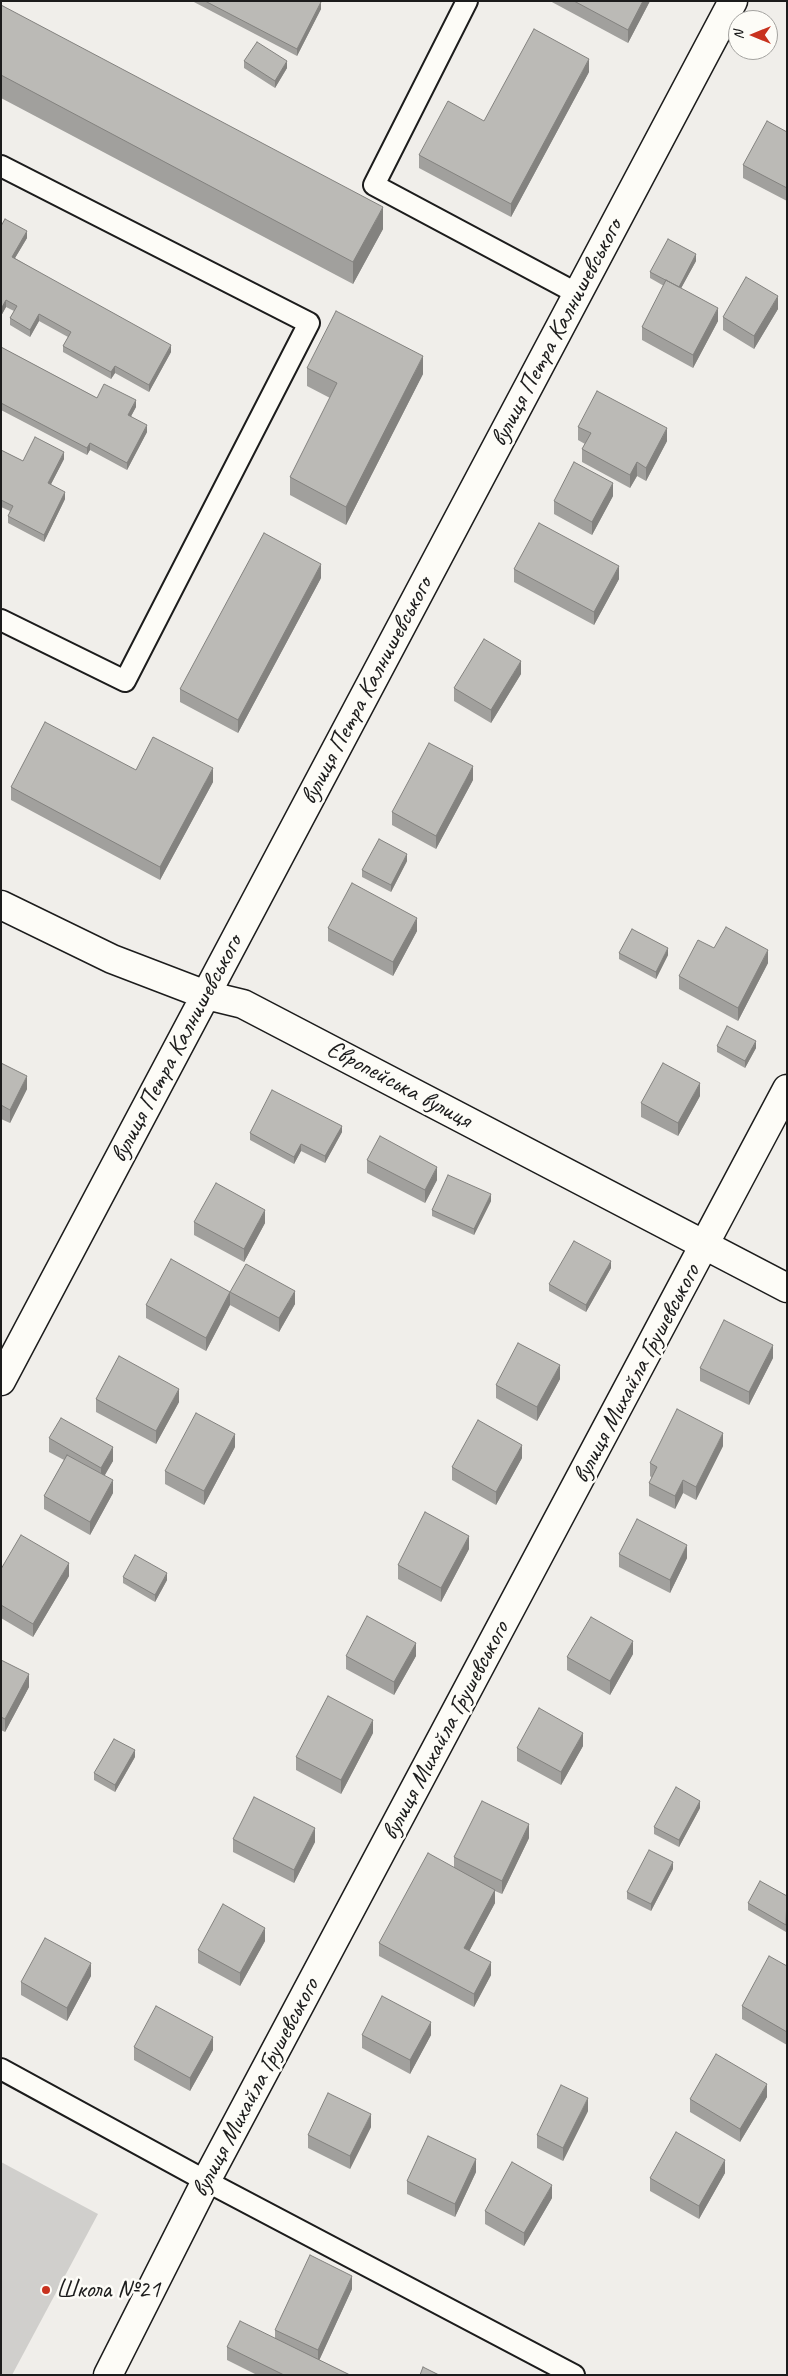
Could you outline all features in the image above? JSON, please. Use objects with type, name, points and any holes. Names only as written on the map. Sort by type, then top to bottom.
[{"type":"street","name":"вулиця Петра Калнишевського","points":[[1,1380],[733,1]]},
{"type":"street","name":"Європейська вулиця","points":[[1,905],[112,959],[206,995],[243,1004],[787,1288]]},
{"type":"street","name":"вулиця Михайла Грушевського","points":[[108,2375],[206,2181],[787,1089]]},
{"type":"lane","points":[[467,1],[374,185],[578,294]]},
{"type":"lane","points":[[1,166],[309,323],[125,681],[1,620]]},
{"type":"lane","points":[[1,2069],[206,2181],[574,2375]]},
{"type":"shaded area","points":[[1,2162],[98,2214],[12,2375],[1,2375]]},
{"type":"building","points":[[205,1],[318,1],[321,2],[297,49]]},
{"type":"building","points":[[574,1],[643,1],[628,30]]},
{"type":"building","points":[[1,5],[383,207],[353,262],[1,75]]},
{"type":"building","points":[[534,29],[589,59],[511,204],[419,155],[448,101],[484,121]]},
{"type":"building","points":[[257,42],[287,61],[275,81],[244,61]]},
{"type":"building","points":[[767,121],[787,132],[787,188],[743,165]]},
{"type":"building","points":[[5,219],[27,231],[12,257],[171,345],[149,385],[115,366],[111,372],[63,346],[71,332],[39,314],[30,330],[10,318],[17,306],[6,300],[1,309],[1,226]]},
{"type":"building","points":[[668,239],[696,254],[679,287],[650,272]]},
{"type":"building","points":[[746,277],[778,296],[754,336],[723,317]]},
{"type":"building","points":[[666,280],[718,308],[693,355],[642,327]]},
{"type":"building","points":[[336,311],[423,356],[346,507],[290,477],[337,383],[307,368]]},
{"type":"building","points":[[1,347],[97,398],[104,384],[136,400],[128,415],[147,425],[127,463],[90,443],[87,448],[1,403]]},
{"type":"building","points":[[597,391],[667,428],[646,468],[637,462],[630,475],[582,449],[591,433],[578,427]]},
{"type":"building","points":[[35,437],[64,452],[48,483],[65,492],[44,535],[8,516],[13,506],[1,500],[1,450],[23,461]]},
{"type":"building","points":[[574,462],[613,483],[592,522],[554,501]]},
{"type":"building","points":[[539,523],[619,566],[594,612],[514,569]]},
{"type":"building","points":[[264,533],[321,564],[238,720],[180,689]]},
{"type":"building","points":[[484,639],[521,661],[491,710],[454,688]]},
{"type":"building","points":[[45,722],[136,770],[153,737],[213,768],[160,867],[11,787]]},
{"type":"building","points":[[429,743],[473,766],[436,836],[392,812]]},
{"type":"building","points":[[379,839],[407,854],[391,885],[362,870]]},
{"type":"building","points":[[352,883],[417,918],[393,962],[328,928]]},
{"type":"building","points":[[726,927],[768,950],[738,1008],[679,976],[698,940],[714,948]]},
{"type":"building","points":[[632,929],[668,948],[656,972],[619,953]]},
{"type":"building","points":[[727,1026],[756,1041],[745,1061],[717,1046]]},
{"type":"building","points":[[1,1063],[27,1076],[10,1110],[1,1105]]},
{"type":"building","points":[[663,1063],[700,1083],[678,1123],[641,1103]]},
{"type":"building","points":[[272,1090],[342,1126],[325,1156],[301,1144],[294,1157],[250,1133]]},
{"type":"building","points":[[380,1136],[437,1167],[425,1190],[367,1160]]},
{"type":"building","points":[[448,1175],[491,1194],[474,1229],[432,1210]]},
{"type":"building","points":[[216,1183],[265,1210],[244,1249],[194,1222]]},
{"type":"building","points":[[574,1241],[611,1261],[586,1305],[549,1284]]},
{"type":"building","points":[[171,1259],[230,1292],[206,1338],[146,1305]]},
{"type":"building","points":[[246,1264],[295,1291],[279,1318],[230,1292]]},
{"type":"building","points":[[724,1320],[773,1345],[749,1392],[700,1368]]},
{"type":"building","points":[[518,1343],[560,1365],[537,1407],[496,1385]]},
{"type":"building","points":[[119,1356],[179,1389],[156,1431],[96,1399]]},
{"type":"building","points":[[677,1409],[723,1433],[696,1487],[683,1480],[675,1496],[649,1483],[657,1467],[650,1463]]},
{"type":"building","points":[[196,1413],[235,1434],[204,1491],[165,1471]]},
{"type":"building","points":[[61,1418],[113,1447],[101,1468],[49,1438]]},
{"type":"building","points":[[478,1420],[522,1445],[496,1492],[452,1467]]},
{"type":"building","points":[[67,1455],[113,1480],[90,1522],[44,1496]]},
{"type":"building","points":[[425,1512],[469,1536],[441,1588],[398,1565]]},
{"type":"building","points":[[637,1519],[687,1545],[670,1580],[619,1554]]},
{"type":"building","points":[[21,1535],[69,1563],[33,1624],[1,1605],[1,1569]]},
{"type":"building","points":[[135,1555],[167,1573],[155,1595],[123,1577]]},
{"type":"building","points":[[367,1616],[416,1643],[394,1682],[346,1656]]},
{"type":"building","points":[[591,1617],[633,1641],[610,1681],[567,1657]]},
{"type":"building","points":[[1,1660],[29,1674],[5,1719],[1,1717]]},
{"type":"building","points":[[328,1696],[373,1720],[341,1780],[296,1757]]},
{"type":"building","points":[[539,1708],[583,1733],[561,1772],[517,1748]]},
{"type":"building","points":[[114,1739],[135,1750],[115,1785],[94,1773]]},
{"type":"building","points":[[676,1787],[700,1801],[679,1840],[654,1827]]},
{"type":"building","points":[[254,1797],[315,1828],[294,1870],[233,1839]]},
{"type":"building","points":[[482,1801],[529,1824],[502,1881],[454,1857]]},
{"type":"building","points":[[649,1850],[673,1862],[651,1904],[627,1892]]},
{"type":"building","points":[[428,1853],[495,1890],[464,1948],[491,1962],[474,1994],[379,1943]]},
{"type":"building","points":[[760,1881],[787,1896],[786,1925],[748,1903]]},
{"type":"building","points":[[223,1904],[265,1928],[240,1973],[198,1950]]},
{"type":"building","points":[[45,1938],[91,1963],[67,2008],[21,1982]]},
{"type":"building","points":[[769,1956],[787,1966],[787,2032],[742,2006]]},
{"type":"building","points":[[382,1996],[431,2022],[410,2060],[362,2035]]},
{"type":"building","points":[[156,2006],[213,2037],[190,2078],[134,2047]]},
{"type":"building","points":[[716,2054],[767,2084],[740,2129],[690,2099]]},
{"type":"building","points":[[561,2085],[588,2098],[563,2148],[537,2135]]},
{"type":"building","points":[[328,2093],[371,2114],[350,2156],[308,2135]]},
{"type":"building","points":[[676,2132],[725,2160],[699,2206],[650,2178]]},
{"type":"building","points":[[428,2136],[476,2159],[455,2204],[407,2181]]},
{"type":"building","points":[[512,2162],[552,2185],[524,2233],[485,2211]]},
{"type":"building","points":[[310,2255],[352,2276],[318,2350],[275,2330]]},
{"type":"building","points":[[240,2321],[350,2375],[284,2375],[227,2347]]},
{"type":"building","points":[[423,2367],[439,2375],[420,2375]]},
{"type":"place","name":"Школа №21","points":[[46,2290]]}]
